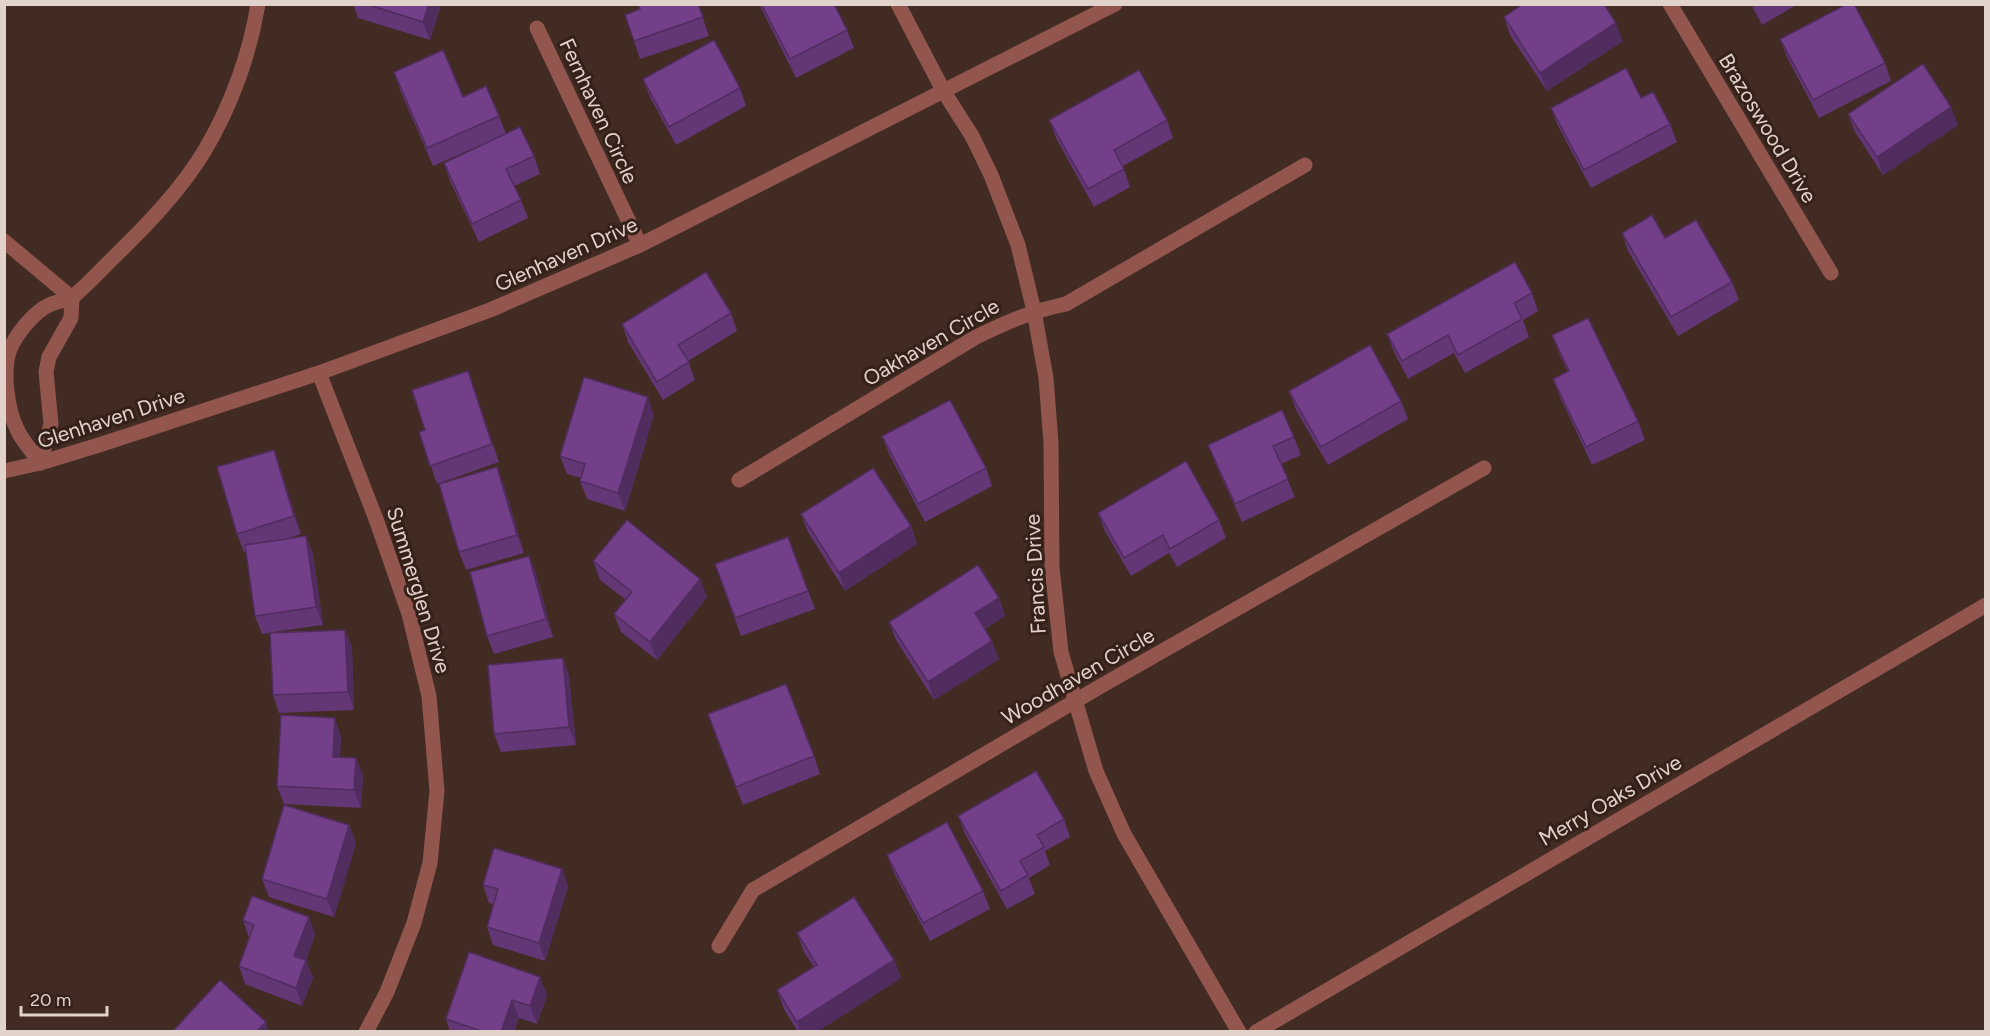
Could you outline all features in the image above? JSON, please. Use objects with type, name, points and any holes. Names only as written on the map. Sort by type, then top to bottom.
[{"type":"street","points":[[40,463],[17,429],[5,384],[10,348],[38,312],[50,304],[72,298],[129,242],[179,187],[205,150],[226,110],[255,26],[258,4]]},
{"type":"street","name":"Francis Drive","points":[[898,4],[944,92],[972,136],[991,175],[1018,245],[1034,311],[1046,378],[1051,443],[1052,567],[1061,652],[1096,771],[1124,834],[1239,1032]]},
{"type":"street","name":"Glenhaven Drive","points":[[4,471],[40,463],[319,373],[490,310],[640,245],[1115,4]]},
{"type":"street","name":"Brazoswood Drive","points":[[1670,4],[1831,273]]},
{"type":"street","name":"Fernhaven Circle","points":[[537,28],[640,245]]},
{"type":"street","name":"Oakhaven Circle","points":[[739,480],[976,337],[1034,311],[1066,304],[1305,165]]},
{"type":"street","points":[[4,241],[72,298]]},
{"type":"street","points":[[40,463],[51,424],[46,372],[49,357],[71,318],[72,298]]},
{"type":"street","name":"Summerglen Drive","points":[[319,373],[376,519],[409,614],[429,696],[437,791],[429,863],[414,923],[387,993],[366,1032]]},
{"type":"street","name":"Woodhaven Circle","points":[[718,946],[753,890],[1075,701],[1484,468]]},
{"type":"street","name":"Merry Oaks Drive","points":[[1256,1032],[1986,605]]},
{"type":"building","points":[[366,4],[429,4],[423,22]]},
{"type":"building","points":[[638,4],[698,4],[703,17],[634,41],[625,15],[640,9]]},
{"type":"building","points":[[761,4],[834,4],[847,30],[790,59]]},
{"type":"building","points":[[1523,4],[1604,4],[1616,23],[1540,73],[1504,17]]},
{"type":"building","points":[[1847,4],[1854,4],[1885,63],[1813,100],[1780,39]]},
{"type":"building","points":[[714,40],[740,88],[669,127],[643,79]]},
{"type":"building","points":[[443,50],[463,97],[486,86],[499,116],[427,148],[394,72]]},
{"type":"building","points":[[1923,64],[1951,107],[1877,157],[1848,114]]},
{"type":"building","points":[[1626,68],[1641,98],[1653,92],[1670,124],[1584,170],[1551,108]]},
{"type":"building","points":[[1139,70],[1167,120],[1114,150],[1124,169],[1088,189],[1049,120]]},
{"type":"building","points":[[520,127],[534,156],[506,169],[521,200],[472,224],[444,163]]},
{"type":"building","points":[[1652,215],[1665,238],[1696,220],[1732,282],[1671,317],[1622,233]]},
{"type":"building","points":[[1515,262],[1532,293],[1514,303],[1522,319],[1458,355],[1448,335],[1402,361],[1387,334]]},
{"type":"building","points":[[706,272],[731,313],[678,345],[689,362],[657,382],[622,324]]},
{"type":"building","points":[[1588,318],[1638,421],[1586,447],[1553,379],[1569,371],[1552,335]]},
{"type":"building","points":[[1370,345],[1401,401],[1321,447],[1289,391]]},
{"type":"building","points":[[468,371],[492,444],[430,466],[419,432],[425,430],[412,390]]},
{"type":"building","points":[[584,377],[648,397],[618,493],[580,481],[585,464],[560,456]]},
{"type":"building","points":[[950,400],[986,468],[918,504],[882,436]]},
{"type":"building","points":[[1282,410],[1294,437],[1273,446],[1288,479],[1235,504],[1208,445]]},
{"type":"building","points":[[274,450],[294,516],[237,534],[217,467]]},
{"type":"building","points":[[1186,461],[1219,520],[1170,549],[1163,535],[1124,558],[1098,513]]},
{"type":"building","points":[[497,467],[517,535],[459,552],[439,484]]},
{"type":"building","points":[[873,468],[911,526],[839,573],[801,514]]},
{"type":"building","points":[[627,520],[700,579],[650,642],[614,614],[632,592],[593,561]]},
{"type":"building","points":[[306,536],[316,607],[255,616],[245,545]]},
{"type":"building","points":[[788,537],[808,591],[735,618],[715,564]]},
{"type":"building","points":[[529,556],[546,619],[487,636],[470,572]]},
{"type":"building","points":[[978,565],[999,598],[975,613],[992,641],[928,682],[889,622]]},
{"type":"building","points":[[345,630],[348,692],[273,695],[270,633]]},
{"type":"building","points":[[563,658],[569,727],[494,734],[488,665]]},
{"type":"building","points":[[786,684],[814,756],[736,787],[708,714]]},
{"type":"building","points":[[281,715],[335,718],[333,757],[356,758],[354,790],[277,786]]},
{"type":"building","points":[[1036,771],[1064,819],[1037,835],[1044,847],[1020,861],[1028,875],[1001,891],[958,816]]},
{"type":"building","points":[[284,805],[349,825],[327,899],[262,879]]},
{"type":"building","points":[[947,822],[983,891],[923,923],[887,855]]},
{"type":"building","points":[[494,848],[562,869],[539,943],[487,927],[498,889],[483,885]]},
{"type":"building","points":[[252,896],[309,917],[294,956],[306,960],[296,988],[239,966],[254,925],[243,920]]},
{"type":"building","points":[[854,897],[894,960],[797,1022],[777,990],[817,965],[797,933]]},
{"type":"building","points":[[469,952],[540,977],[530,1006],[512,1000],[501,1032],[484,1032],[446,1019]]},
{"type":"building","points":[[220,980],[266,1022],[256,1032],[172,1032]]}]
